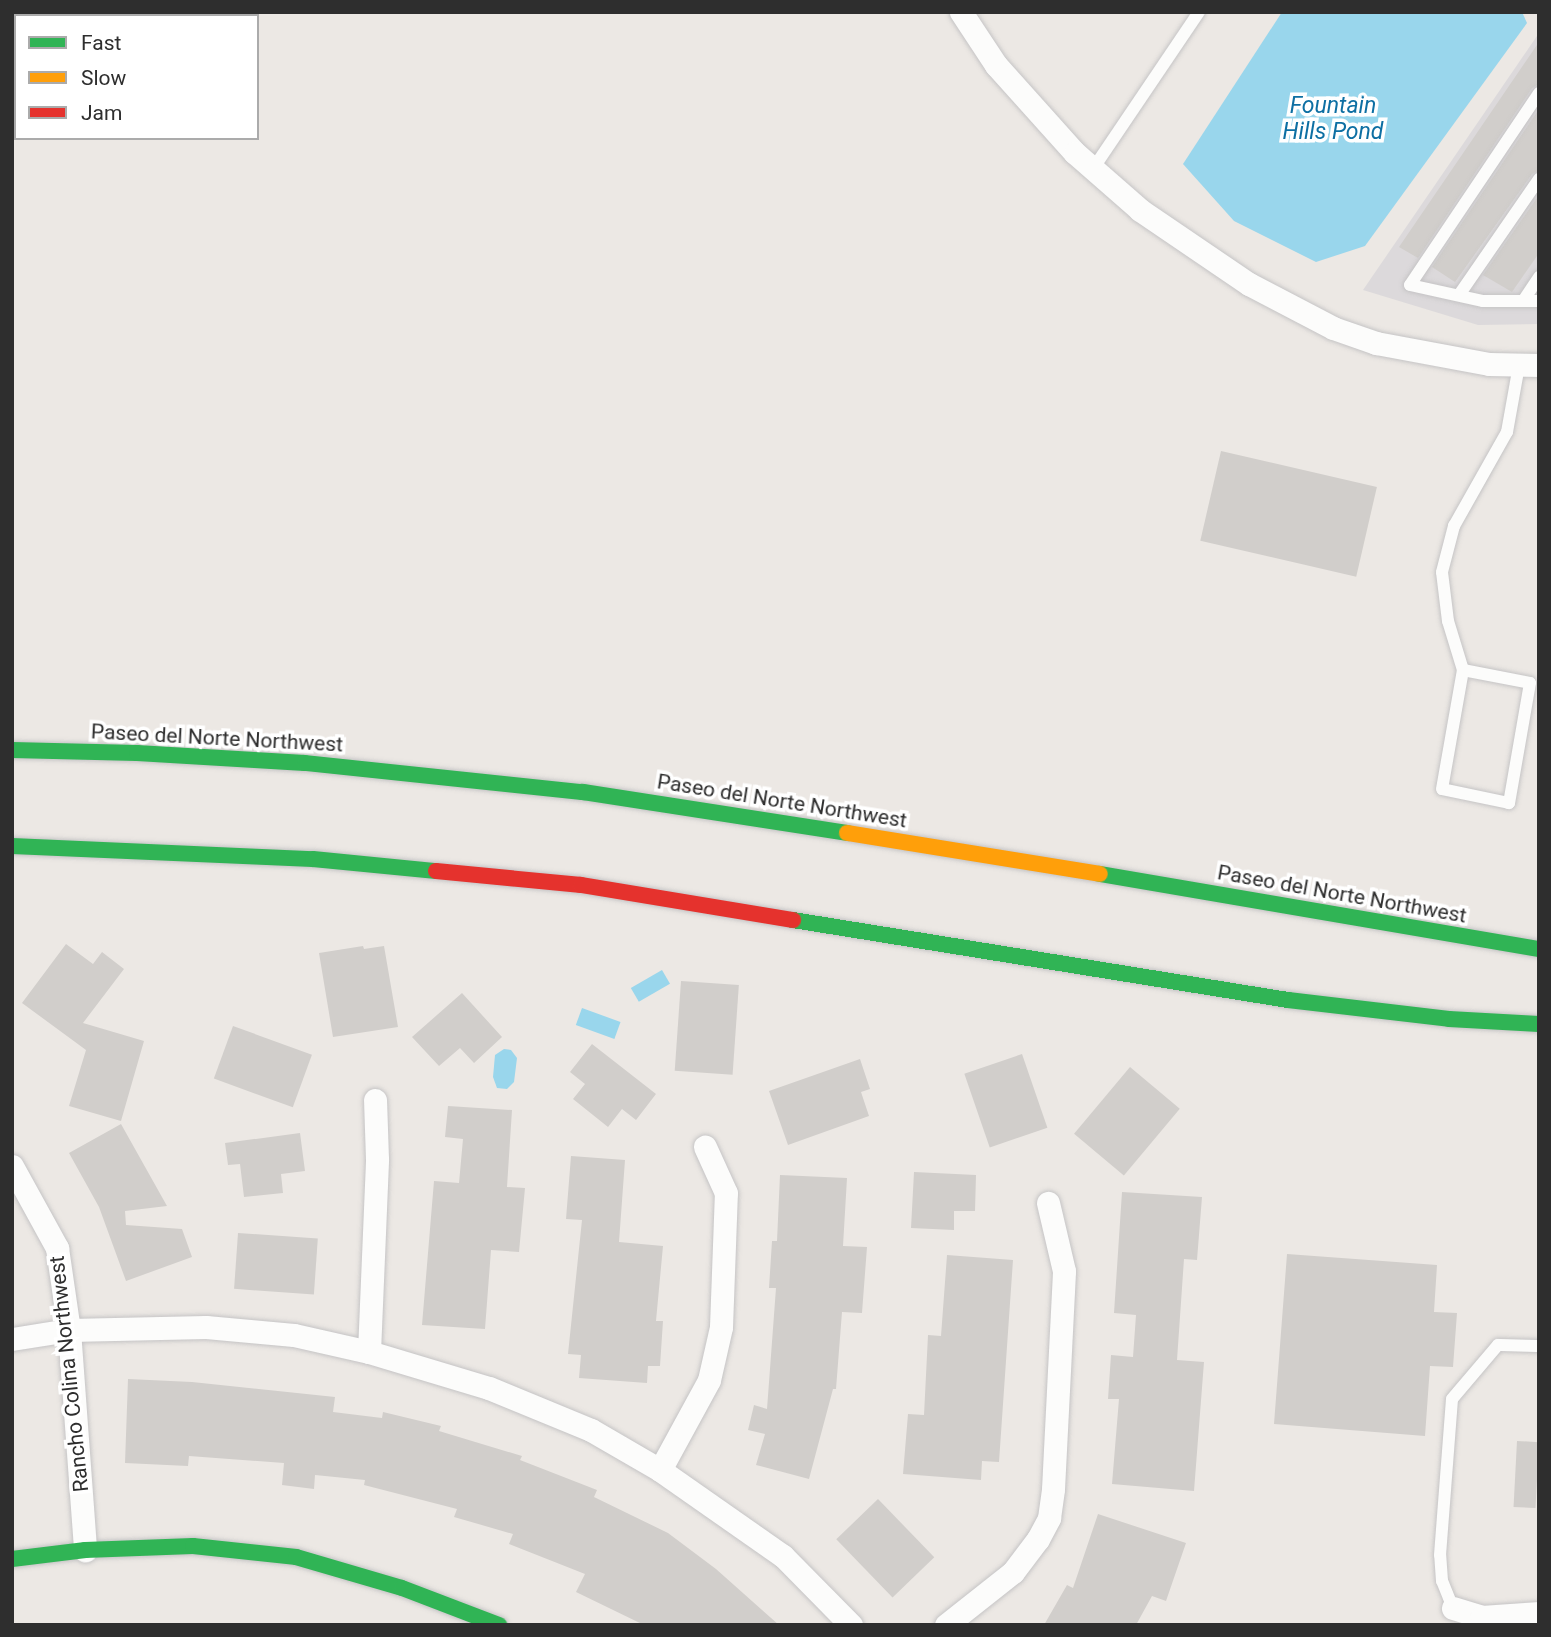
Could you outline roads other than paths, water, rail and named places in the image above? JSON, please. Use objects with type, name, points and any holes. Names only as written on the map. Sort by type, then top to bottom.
[{"type":"main road","name":"Paseo del Norte Northwest","points":[[12,750],[137,753],[305,763],[583,792],[928,845],[1539,949]]},
{"type":"main road","points":[[12,846],[313,859],[581,885],[1288,1000],[1449,1019],[1539,1024]]},
{"type":"main road","points":[[1288,1000],[1386,1028]]},
{"type":"main road","points":[[12,1559],[85,1550],[193,1546],[296,1558],[402,1588],[499,1625]]},
{"type":"street","points":[[961,12],[996,65],[1020,94],[1093,169],[1140,209],[1210,260],[1290,307],[1333,328],[1376,343],[1489,365],[1529,365]]},
{"type":"street","points":[[369,1352],[377,1159],[375,1100]]},
{"type":"street","points":[[660,1470],[709,1380],[721,1327],[726,1193],[705,1147]]},
{"type":"street","name":"Rancho Colina Northwest","points":[[12,1166],[57,1248],[69,1330],[85,1550]]},
{"type":"street","points":[[946,1625],[1013,1572],[1038,1539],[1049,1518],[1053,1489],[1064,1271],[1048,1203]]},
{"type":"street","points":[[12,1339],[69,1330],[206,1327],[294,1335],[369,1352],[489,1388],[591,1430],[660,1470],[783,1556],[850,1625]]},
{"type":"street","points":[[1453,1608],[1482,1618],[1539,1613]]},
{"type":"lane","points":[[1093,169],[1199,12]]},
{"type":"lane","points":[[1539,93],[1410,285],[1483,301],[1539,302]]},
{"type":"lane","points":[[1459,295],[1539,178]]},
{"type":"lane","points":[[1523,301],[1539,277]]},
{"type":"lane","points":[[1462,670],[1530,683],[1509,803],[1442,789],[1462,670],[1448,621],[1442,572],[1454,526],[1507,432],[1529,365]]},
{"type":"lane","points":[[1453,1608],[1442,1581],[1440,1555],[1452,1399],[1498,1345],[1539,1346]]},
{"type":"water","name":"Fountain Hills Pond","points":[[1282,12],[1522,12],[1527,23],[1365,246],[1316,262],[1234,221],[1183,164]]},
{"type":"water","points":[[662,970],[670,984],[639,1002],[631,988]]},
{"type":"water","points":[[582,1008],[621,1022],[614,1039],[576,1025]]},
{"type":"water","points":[[504,1049],[511,1050],[517,1058],[514,1082],[507,1089],[497,1088],[493,1077],[495,1055]]}]
